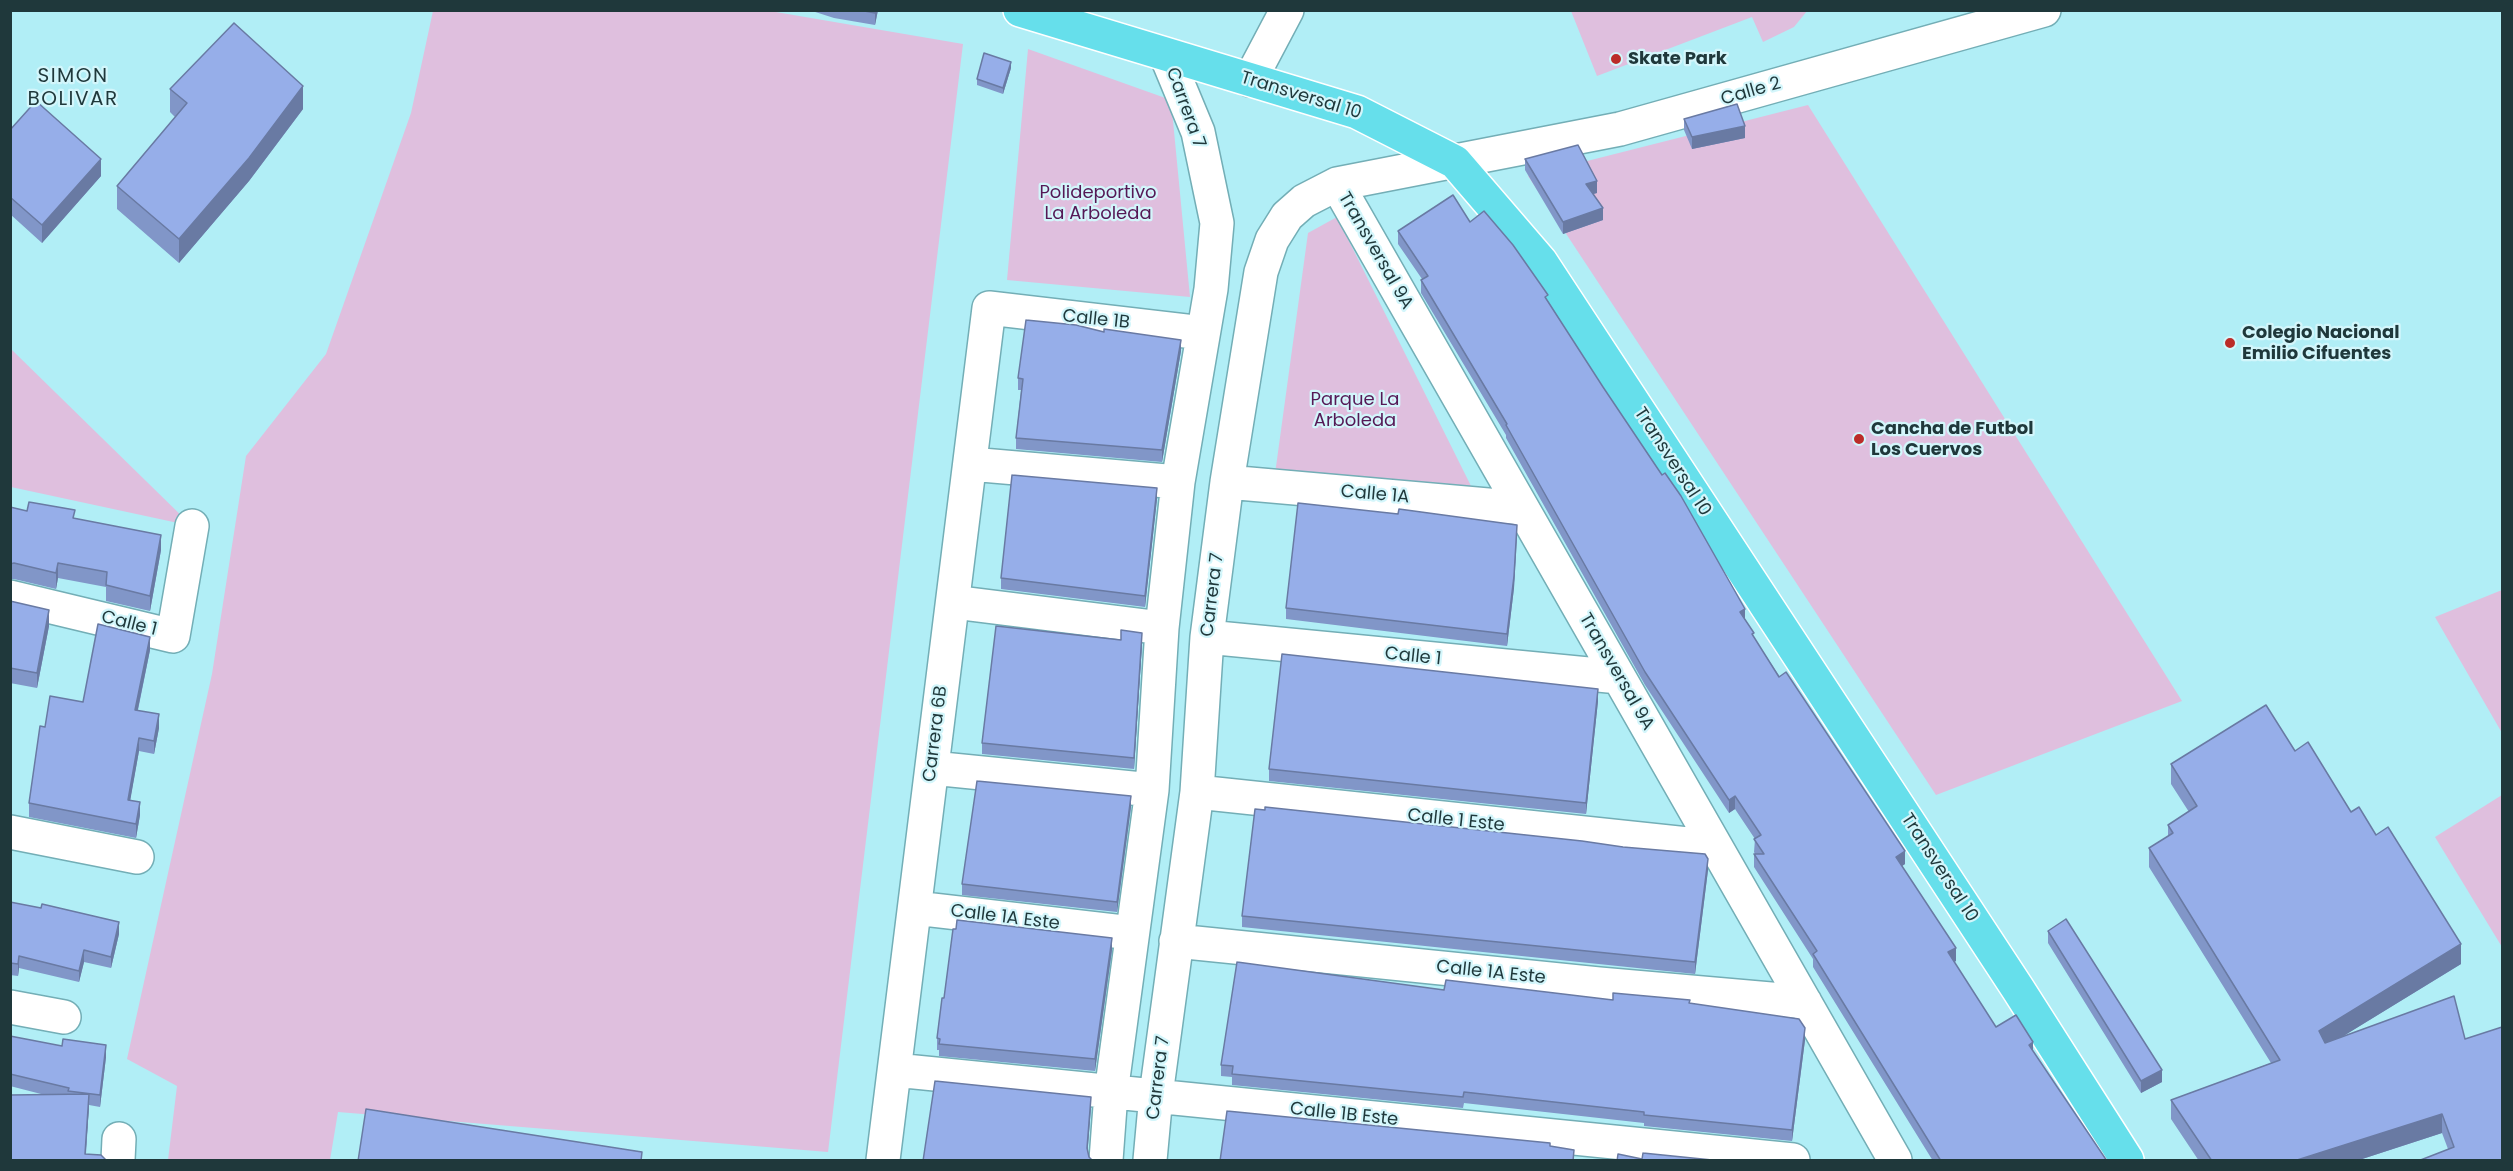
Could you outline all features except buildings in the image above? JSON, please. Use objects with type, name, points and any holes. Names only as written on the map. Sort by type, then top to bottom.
[{"type":"main road","name":"Transversal 10","points":[[1020,10],[1358,112],[1455,162],[1541,262],[2012,980],[2127,1161]]},
{"type":"street","points":[[1250,80],[1287,10]]},
{"type":"street","name":"Calle 2","points":[[1455,162],[1620,129],[2044,10]]},
{"type":"street","name":"Carrera 7","points":[[1106,1161],[1112,1094],[1152,790],[1162,628],[1178,482],[1213,270],[1217,223],[1198,132],[1166,55]]},
{"type":"street","name":"Carrera 7","points":[[1150,1161],[1156,1095],[1197,792],[1207,637],[1227,482],[1261,272],[1272,240],[1287,216],[1304,201],[1337,184],[1455,162]]},
{"type":"street","name":"Transversal 9A","points":[[1337,184],[1895,1161]]},
{"type":"street","name":"Calle 1B","points":[[990,308],[1203,333]]},
{"type":"street","name":"Carrera 6B","points":[[884,1161],[990,308]]},
{"type":"street","points":[[970,464],[1178,482]]},
{"type":"street","name":"Calle 1A","points":[[1227,482],[1522,508]]},
{"type":"street","name":"Calle 1","points":[[10,597],[173,636],[192,526]]},
{"type":"street","points":[[953,602],[1162,628]]},
{"type":"street","name":"Calle 1","points":[[1207,637],[1619,677]]},
{"type":"street","points":[[932,768],[1152,790]]},
{"type":"street","name":"Calle 1 Este","points":[[1197,792],[1716,847]]},
{"type":"street","points":[[10,832],[136,857]]},
{"type":"street","name":"Calle 1A Este","points":[[915,908],[1132,933]]},
{"type":"street","name":"Calle 1A Este","points":[[1176,941],[1599,984],[1805,1002]]},
{"type":"street","points":[[10,1007],[64,1017]]},
{"type":"street","name":"Calle 1B Este","points":[[895,1070],[1112,1094],[1156,1095],[1592,1151],[1793,1161]]},
{"type":"green space","points":[[433,11],[770,11],[963,44],[828,1152],[338,1112],[330,1160],[168,1160],[177,1086],[127,1059],[212,674],[246,456],[326,354],[411,113]]},
{"type":"green space","name":"Skate Park","points":[[1571,11],[1807,11],[1794,27],[1763,42],[1752,17],[1597,76]]},
{"type":"green space","name":"Polideportivo La Arboleda","points":[[1028,49],[1171,100],[1190,297],[1007,280]]},
{"type":"green space","name":"Cancha de Futbol Los Cuervos","points":[[1808,105],[2182,701],[1936,795],[1528,176]]},
{"type":"green space","name":"Parque La Arboleda","points":[[1337,217],[1473,490],[1275,474],[1308,233]]},
{"type":"green space","points":[[11,349],[192,526],[11,487]]},
{"type":"green space","points":[[2502,590],[2502,733],[2435,617]]},
{"type":"green space","points":[[2502,795],[2502,947],[2435,837]]},
{"type":"place","name":"Skate Park","points":[[1616,59]]},
{"type":"place","name":"Colegio Nacional Emilio Cifuentes","points":[[2230,343]]},
{"type":"place","name":"Cancha de Futbol Los Cuervos","points":[[1859,439]]},
{"type":"district","name":"SIMON BOLIVAR","points":[[73,88]]}]
